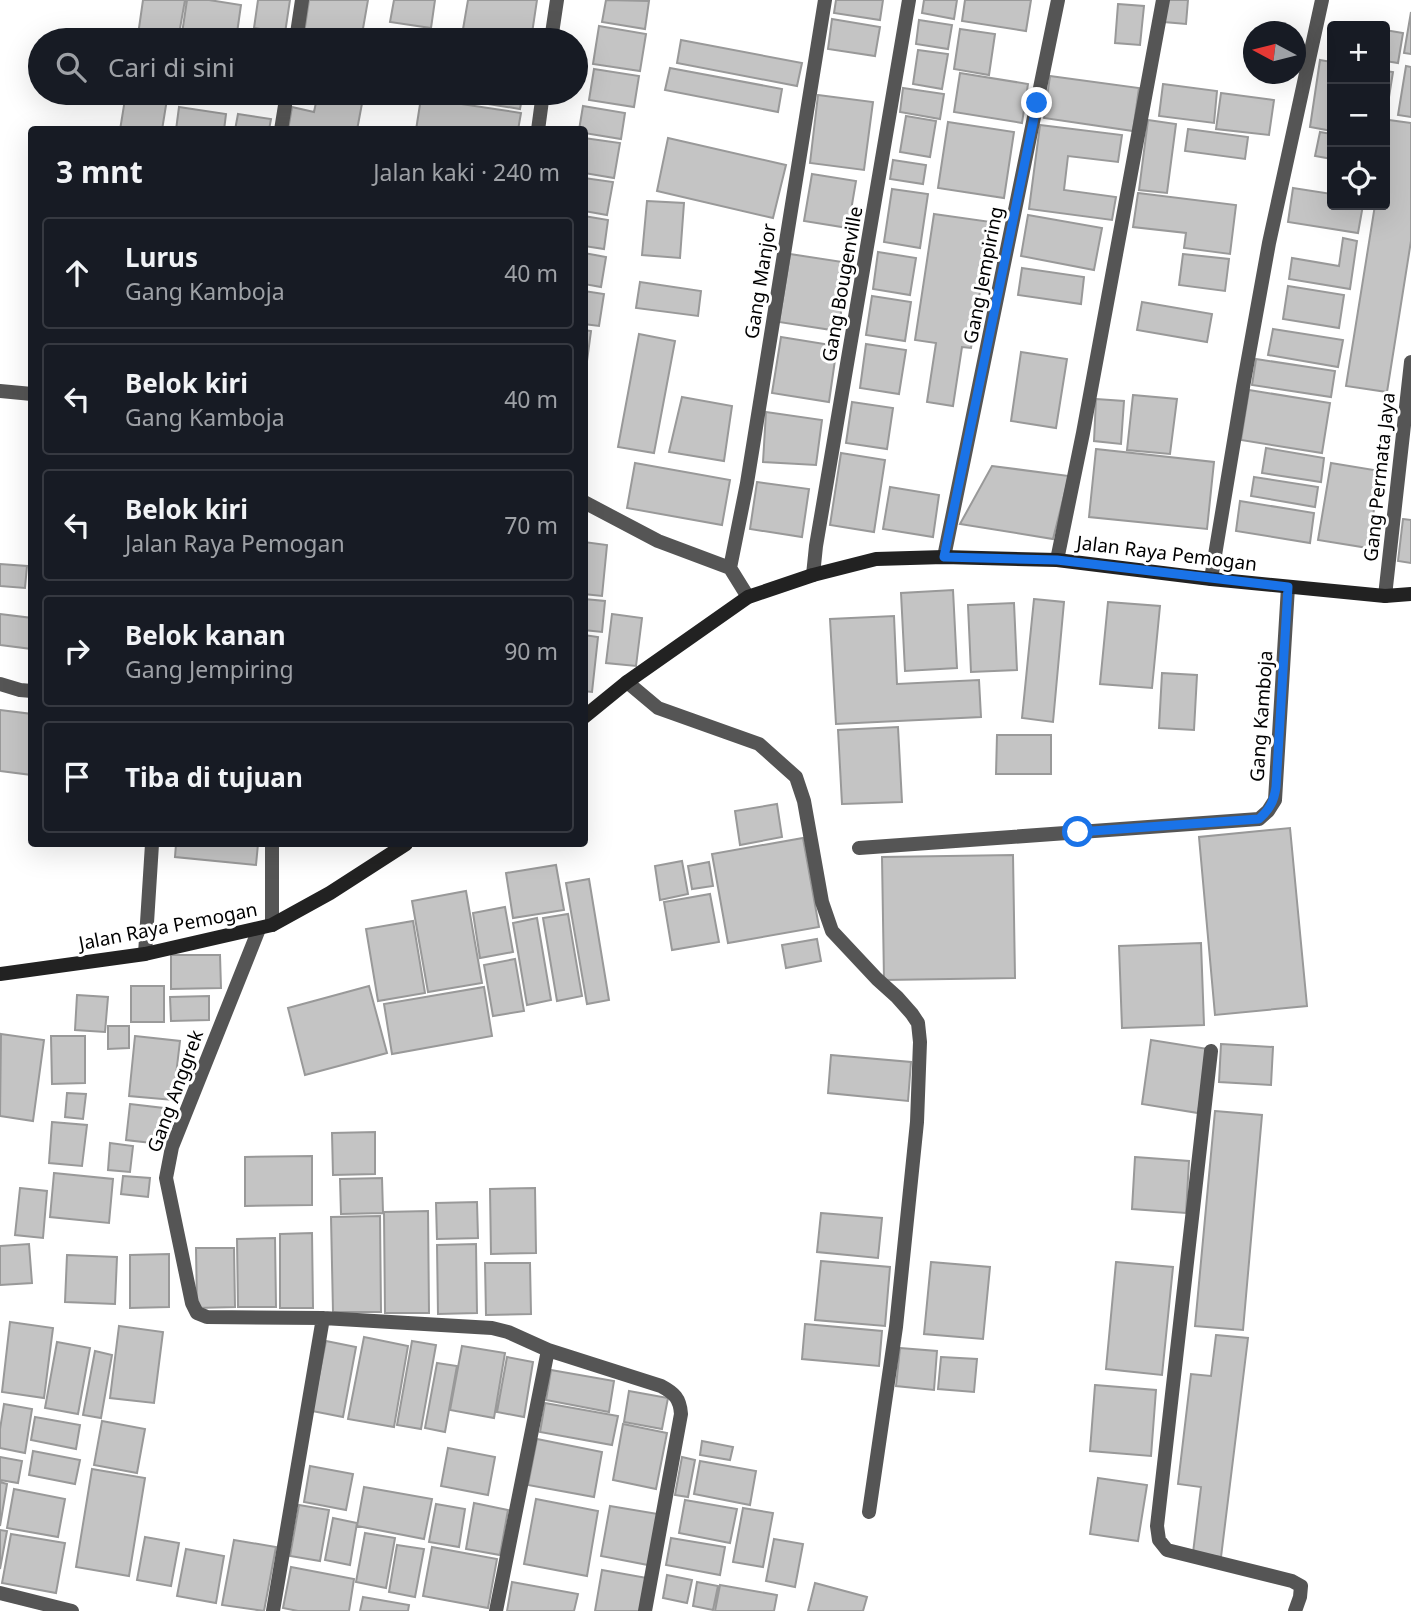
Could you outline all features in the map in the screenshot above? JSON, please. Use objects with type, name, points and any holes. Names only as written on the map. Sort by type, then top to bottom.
[{"type":"street","points":[[298,28],[302,0]]},
{"type":"street","points":[[552,28],[556,0]]},
{"type":"street","name":"Gang Manjor","points":[[730,568],[747,483],[825,0]]},
{"type":"street","name":"Gang Bougenville","points":[[813,575],[909,0]]},
{"type":"street","name":"Gang Jempiring","points":[[944,557],[1058,0]]},
{"type":"street","points":[[1057,560],[1163,0]]},
{"type":"street","points":[[1211,579],[1269,243],[1322,0]]},
{"type":"street","points":[[282,126],[285,105]]},
{"type":"street","points":[[539,126],[541,105]]},
{"type":"street","name":"Gang Permata Jaya","points":[[1385,596],[1411,362]]},
{"type":"street","points":[[0,391],[28,394]]},
{"type":"street","points":[[588,504],[658,541],[730,568],[748,597]]},
{"type":"street","name":"Jalan Raya Pemogan","points":[[588,714],[628,682],[748,597],[813,575],[876,559],[944,557],[1057,560],[1288,587],[1385,596],[1411,594]]},
{"type":"street","name":"Gang Kamboja","points":[[859,848],[1259,819],[1275,800],[1288,587]]},
{"type":"street","points":[[628,682],[658,708],[759,744],[796,778],[804,801],[822,902],[832,931],[897,997],[918,1023],[920,1042],[917,1122],[896,1327],[869,1512]]},
{"type":"street","points":[[0,684],[28,691]]},
{"type":"street","points":[[145,954],[152,847]]},
{"type":"street","points":[[265,927],[272,847]]},
{"type":"street","name":"Jalan Raya Pemogan","points":[[0,974],[145,954],[265,927],[330,894],[401,847]]},
{"type":"street","name":"Gang Anggrek","points":[[265,927],[172,1147],[166,1178],[192,1303],[197,1313],[207,1317],[323,1318]]},
{"type":"street","points":[[1211,1051],[1157,1526],[1159,1540],[1167,1550],[1292,1581],[1301,1586],[1295,1611]]},
{"type":"street","points":[[273,1611],[323,1318],[492,1328],[672,1392],[678,1398],[681,1414],[645,1611]]},
{"type":"street","points":[[496,1611],[548,1350]]},
{"type":"street","points":[[0,1593],[72,1611]]},
{"type":"building","points":[[143,0],[185,0],[180,28],[139,28]]},
{"type":"building","points":[[187,0],[241,5],[238,28],[183,28]]},
{"type":"building","points":[[258,0],[290,0],[286,28],[254,28]]},
{"type":"building","points":[[309,0],[368,0],[363,28],[305,28]]},
{"type":"building","points":[[394,0],[435,0],[431,28],[390,22]]},
{"type":"building","points":[[468,0],[537,0],[533,28],[463,28]]},
{"type":"building","points":[[606,0],[649,1],[645,29],[602,22]]},
{"type":"building","points":[[836,0],[883,0],[880,20],[834,13]]},
{"type":"building","points":[[924,0],[957,0],[954,19],[922,13]]},
{"type":"building","points":[[965,0],[1031,0],[1026,31],[962,21]]},
{"type":"building","points":[[1166,0],[1188,0],[1186,24],[1164,22]]},
{"type":"building","points":[[1118,4],[1144,6],[1140,45],[1115,43]]},
{"type":"building","points":[[1411,12],[1411,54],[1404,53]]},
{"type":"building","points":[[832,19],[880,27],[875,56],[828,49]]},
{"type":"building","points":[[919,20],[952,25],[948,49],[916,44]]},
{"type":"building","points":[[599,26],[646,34],[640,71],[593,64]]},
{"type":"building","points":[[960,29],[995,34],[989,75],[954,69]]},
{"type":"building","points":[[1390,31],[1403,33],[1398,63],[1390,62]]},
{"type":"building","points":[[681,40],[802,63],[797,86],[677,63]]},
{"type":"building","points":[[918,50],[948,54],[942,89],[913,84]]},
{"type":"building","points":[[1320,60],[1327,61],[1327,130],[1310,127]]},
{"type":"building","points":[[1406,66],[1411,67],[1411,117],[1398,115]]},
{"type":"building","points":[[670,68],[782,89],[778,112],[665,90]]},
{"type":"building","points":[[594,69],[639,76],[634,107],[589,100]]},
{"type":"building","points":[[960,73],[1028,84],[1022,123],[954,112]]},
{"type":"building","points":[[1050,76],[1139,88],[1133,131],[1044,118]]},
{"type":"building","points":[[1163,84],[1217,91],[1214,123],[1159,116]]},
{"type":"building","points":[[903,88],[944,94],[940,119],[900,112]]},
{"type":"building","points":[[1221,93],[1274,100],[1269,135],[1216,129]]},
{"type":"building","points":[[818,95],[873,102],[864,170],[810,163]]},
{"type":"building","points":[[124,105],[166,105],[163,126],[121,126]]},
{"type":"building","points":[[315,105],[362,105],[358,126],[289,126],[292,107],[314,112]]},
{"type":"building","points":[[420,105],[468,105],[521,113],[519,126],[417,126]]},
{"type":"building","points":[[495,105],[521,105],[520,109]]},
{"type":"building","points":[[583,106],[625,113],[621,139],[588,134],[588,126],[580,126]]},
{"type":"building","points":[[179,107],[226,114],[224,126],[177,126]]},
{"type":"building","points":[[238,114],[271,119],[270,126],[236,126]]},
{"type":"building","points":[[906,116],[936,121],[930,157],[900,152]]},
{"type":"building","points":[[1148,120],[1176,124],[1167,193],[1139,190]]},
{"type":"building","points":[[1390,120],[1411,123],[1411,241],[1387,392],[1346,386],[1374,210],[1390,210]]},
{"type":"building","points":[[948,122],[1014,132],[1004,198],[938,188]]},
{"type":"building","points":[[1040,125],[1122,135],[1118,162],[1068,156],[1064,190],[1116,197],[1112,220],[1029,209]]},
{"type":"building","points":[[1188,129],[1248,137],[1245,159],[1185,151]]},
{"type":"building","points":[[1320,132],[1327,133],[1327,158],[1315,156]]},
{"type":"building","points":[[668,138],[786,165],[773,218],[657,191]]},
{"type":"building","points":[[588,139],[620,143],[614,178],[588,174]]},
{"type":"building","points":[[893,160],[926,165],[923,184],[890,179]]},
{"type":"building","points":[[812,174],[856,181],[848,228],[804,221]]},
{"type":"building","points":[[588,179],[613,182],[607,215],[588,212]]},
{"type":"building","points":[[1293,188],[1327,193],[1327,210],[1362,210],[1358,233],[1288,222]]},
{"type":"building","points":[[892,189],[928,194],[920,248],[884,242]]},
{"type":"building","points":[[1138,193],[1236,205],[1230,254],[1184,248],[1186,233],[1133,227]]},
{"type":"building","points":[[647,201],[684,203],[680,258],[642,255]]},
{"type":"building","points":[[934,214],[991,222],[971,348],[962,347],[953,406],[927,402],[936,343],[915,340]]},
{"type":"building","points":[[1028,215],[1102,228],[1094,270],[1021,256]]},
{"type":"building","points":[[588,217],[608,220],[604,249],[588,247]]},
{"type":"building","points":[[1343,238],[1357,241],[1350,289],[1289,279],[1292,258],[1339,266]]},
{"type":"building","points":[[878,252],[916,258],[910,295],[873,289]]},
{"type":"building","points":[[588,254],[606,257],[601,287],[588,285]]},
{"type":"building","points":[[790,254],[849,263],[838,331],[779,322]]},
{"type":"building","points":[[1183,254],[1229,259],[1225,291],[1179,285]]},
{"type":"building","points":[[1022,268],[1084,277],[1081,304],[1018,295]]},
{"type":"building","points":[[640,282],[701,291],[698,316],[636,308]]},
{"type":"building","points":[[1288,286],[1344,295],[1339,328],[1283,319]]},
{"type":"building","points":[[588,292],[604,294],[599,326],[588,325]]},
{"type":"building","points":[[872,296],[911,302],[905,341],[866,335]]},
{"type":"building","points":[[1142,302],[1212,314],[1207,342],[1137,330]]},
{"type":"building","points":[[1273,329],[1343,340],[1338,367],[1268,355]]},
{"type":"building","points":[[588,331],[591,331],[588,354]]},
{"type":"building","points":[[639,334],[675,341],[654,453],[618,447]]},
{"type":"building","points":[[781,337],[837,346],[829,402],[772,393]]},
{"type":"building","points":[[866,344],[906,350],[899,394],[860,388]]},
{"type":"building","points":[[1021,352],[1067,359],[1056,428],[1011,421]]},
{"type":"building","points":[[1256,359],[1335,371],[1331,397],[1252,385]]},
{"type":"building","points":[[1249,390],[1330,403],[1322,453],[1241,440]]},
{"type":"building","points":[[1133,395],[1177,399],[1170,454],[1127,450]]},
{"type":"building","points":[[682,397],[732,406],[724,461],[669,452]]},
{"type":"building","points":[[1096,399],[1124,401],[1121,444],[1094,441]]},
{"type":"building","points":[[852,402],[893,408],[887,449],[846,443]]},
{"type":"building","points":[[766,412],[822,420],[816,465],[763,462]]},
{"type":"building","points":[[1266,448],[1324,458],[1321,482],[1262,473]]},
{"type":"building","points":[[1096,449],[1214,462],[1207,529],[1089,517]]},
{"type":"building","points":[[841,453],[885,460],[874,532],[830,525]]},
{"type":"building","points":[[635,463],[730,480],[722,525],[627,508]]},
{"type":"building","points":[[1331,463],[1380,471],[1368,548],[1318,540]]},
{"type":"building","points":[[992,466],[1069,476],[1053,539],[960,524]]},
{"type":"building","points":[[1254,477],[1318,487],[1315,507],[1251,496]]},
{"type":"building","points":[[757,482],[809,489],[802,537],[750,529]]},
{"type":"building","points":[[890,487],[939,495],[933,537],[883,529]]},
{"type":"building","points":[[1240,501],[1314,513],[1310,543],[1236,531]]},
{"type":"building","points":[[1403,519],[1411,520],[1411,563],[1398,561]]},
{"type":"building","points":[[588,543],[607,545],[602,596],[588,594]]},
{"type":"building","points":[[0,564],[27,566],[25,588],[0,586]]},
{"type":"building","points":[[953,590],[957,668],[905,671],[901,593]]},
{"type":"building","points":[[588,599],[605,601],[602,632],[588,630]]},
{"type":"building","points":[[1034,599],[1064,602],[1053,722],[1022,718]]},
{"type":"building","points":[[1108,602],[1160,606],[1152,688],[1100,684]]},
{"type":"building","points":[[1014,603],[1017,670],[971,672],[968,605]]},
{"type":"building","points":[[0,614],[28,618],[28,648],[0,645]]},
{"type":"building","points":[[612,614],[642,618],[636,666],[606,663]]},
{"type":"building","points":[[894,616],[897,684],[979,680],[981,717],[836,724],[830,619]]},
{"type":"building","points":[[588,636],[598,637],[592,692],[588,692]]},
{"type":"building","points":[[1162,673],[1197,675],[1194,730],[1159,728]]},
{"type":"building","points":[[0,710],[28,714],[28,774],[0,771]]},
{"type":"building","points":[[898,727],[902,802],[842,804],[838,730]]},
{"type":"building","points":[[997,735],[1051,735],[1051,774],[996,774]]},
{"type":"building","points":[[777,804],[782,837],[740,845],[735,811]]},
{"type":"building","points":[[1290,828],[1307,1006],[1215,1015],[1199,837]]},
{"type":"building","points":[[803,838],[819,927],[728,943],[712,854]]},
{"type":"building","points":[[176,847],[258,847],[256,865],[175,857]]},
{"type":"building","points":[[1013,855],[1015,978],[884,980],[882,857]]},
{"type":"building","points":[[682,861],[688,894],[660,900],[655,866]]},
{"type":"building","points":[[709,862],[713,886],[692,889],[688,866]]},
{"type":"building","points":[[556,865],[564,910],[513,918],[506,873]]},
{"type":"building","points":[[589,879],[609,1000],[587,1004],[566,883]]},
{"type":"building","points":[[466,891],[482,983],[428,992],[412,901]]},
{"type":"building","points":[[710,894],[719,942],[672,950],[664,902]]},
{"type":"building","points":[[505,907],[513,952],[480,958],[473,913]]},
{"type":"building","points":[[568,914],[582,996],[557,1001],[543,918]]},
{"type":"building","points":[[537,918],[551,1000],[527,1005],[513,923]]},
{"type":"building","points":[[413,921],[425,993],[378,1001],[366,929]]},
{"type":"building","points":[[817,939],[821,961],[786,968],[782,945]]},
{"type":"building","points":[[1201,943],[1204,1025],[1122,1028],[1119,946]]},
{"type":"building","points":[[171,955],[220,955],[221,988],[171,989]]},
{"type":"building","points":[[515,959],[524,1011],[493,1016],[484,965]]},
{"type":"building","points":[[131,986],[164,986],[164,1022],[131,1022]]},
{"type":"building","points":[[369,986],[387,1053],[305,1075],[288,1008]]},
{"type":"building","points":[[484,987],[492,1036],[392,1054],[384,1004]]},
{"type":"building","points":[[77,995],[108,997],[105,1032],[75,1030]]},
{"type":"building","points":[[209,996],[209,1020],[171,1021],[170,997]]},
{"type":"building","points":[[108,1026],[129,1026],[129,1048],[108,1049]]},
{"type":"building","points":[[1,1034],[44,1040],[33,1121],[0,1116]]},
{"type":"building","points":[[51,1036],[85,1036],[85,1083],[52,1084]]},
{"type":"building","points":[[135,1036],[180,1041],[173,1100],[129,1096]]},
{"type":"building","points":[[1151,1040],[1208,1049],[1198,1113],[1142,1104]]},
{"type":"building","points":[[1221,1044],[1273,1047],[1271,1085],[1219,1082]]},
{"type":"building","points":[[831,1055],[911,1062],[908,1101],[828,1093]]},
{"type":"building","points":[[67,1093],[86,1094],[83,1119],[65,1117]]},
{"type":"building","points":[[130,1104],[172,1109],[169,1145],[126,1140]]},
{"type":"building","points":[[1215,1111],[1262,1115],[1243,1330],[1195,1326]]},
{"type":"building","points":[[52,1122],[87,1125],[82,1166],[49,1163]]},
{"type":"building","points":[[375,1132],[375,1174],[333,1175],[332,1133]]},
{"type":"building","points":[[110,1143],[133,1146],[130,1172],[108,1170]]},
{"type":"building","points":[[312,1156],[312,1205],[245,1206],[245,1157]]},
{"type":"building","points":[[1135,1157],[1189,1161],[1186,1213],[1132,1209]]},
{"type":"building","points":[[54,1173],[113,1179],[109,1223],[50,1217]]},
{"type":"building","points":[[123,1176],[150,1178],[148,1197],[121,1194]]},
{"type":"building","points":[[382,1178],[383,1213],[341,1214],[340,1179]]},
{"type":"building","points":[[20,1188],[47,1191],[43,1238],[15,1235]]},
{"type":"building","points":[[535,1188],[536,1253],[491,1254],[490,1189]]},
{"type":"building","points":[[477,1202],[478,1238],[437,1239],[436,1203]]},
{"type":"building","points":[[428,1211],[429,1313],[385,1313],[384,1212]]},
{"type":"building","points":[[821,1213],[882,1218],[878,1258],[817,1252]]},
{"type":"building","points":[[380,1216],[381,1312],[333,1312],[331,1217]]},
{"type":"building","points":[[312,1233],[313,1308],[280,1308],[280,1234]]},
{"type":"building","points":[[275,1238],[276,1307],[238,1307],[237,1239]]},
{"type":"building","points":[[29,1244],[32,1283],[0,1285],[0,1246]]},
{"type":"building","points":[[476,1244],[477,1313],[438,1314],[437,1245]]},
{"type":"building","points":[[196,1248],[234,1248],[235,1307],[197,1308]]},
{"type":"building","points":[[169,1254],[169,1307],[130,1308],[130,1255]]},
{"type":"building","points":[[67,1255],[117,1257],[115,1304],[65,1302]]},
{"type":"building","points":[[821,1261],[890,1267],[885,1326],[815,1320]]},
{"type":"building","points":[[931,1262],[990,1267],[983,1339],[924,1334]]},
{"type":"building","points":[[1116,1262],[1173,1267],[1162,1375],[1106,1369]]},
{"type":"building","points":[[485,1263],[530,1263],[531,1314],[486,1315]]},
{"type":"building","points":[[10,1322],[53,1328],[44,1398],[2,1392]]},
{"type":"building","points":[[805,1324],[882,1331],[879,1366],[802,1359]]},
{"type":"building","points":[[119,1326],[163,1332],[154,1403],[110,1398]]},
{"type":"building","points":[[1216,1335],[1248,1338],[1221,1557],[1193,1553],[1201,1487],[1178,1484],[1191,1374],[1211,1376]]},
{"type":"building","points":[[364,1337],[408,1346],[394,1427],[348,1419]]},
{"type":"building","points":[[326,1341],[356,1347],[343,1417],[312,1411]]},
{"type":"building","points":[[412,1341],[436,1345],[421,1429],[397,1425]]},
{"type":"building","points":[[57,1342],[90,1348],[78,1414],[45,1408]]},
{"type":"building","points":[[462,1346],[505,1353],[494,1418],[450,1410]]},
{"type":"building","points":[[900,1348],[937,1351],[934,1390],[896,1386]]},
{"type":"building","points":[[95,1351],[112,1355],[101,1418],[83,1415]]},
{"type":"building","points":[[507,1357],[533,1362],[524,1417],[497,1412]]},
{"type":"building","points":[[941,1357],[977,1359],[974,1392],[938,1389]]},
{"type":"building","points":[[437,1363],[457,1366],[445,1432],[425,1428]]},
{"type":"building","points":[[551,1370],[614,1381],[609,1412],[546,1400]]},
{"type":"building","points":[[1095,1385],[1156,1390],[1151,1456],[1090,1451]]},
{"type":"building","points":[[629,1391],[668,1398],[662,1429],[624,1422]]},
{"type":"building","points":[[545,1403],[618,1416],[612,1445],[540,1432]]},
{"type":"building","points":[[4,1404],[32,1409],[25,1453],[0,1448]]},
{"type":"building","points":[[35,1417],[80,1425],[76,1449],[31,1440]]},
{"type":"building","points":[[102,1421],[145,1429],[137,1473],[94,1465]]},
{"type":"building","points":[[623,1424],[667,1433],[656,1489],[613,1480]]},
{"type":"building","points":[[537,1439],[602,1452],[594,1497],[528,1485]]},
{"type":"building","points":[[702,1441],[733,1447],[730,1460],[700,1455]]},
{"type":"building","points":[[448,1448],[495,1457],[488,1495],[441,1486]]},
{"type":"building","points":[[33,1451],[80,1460],[75,1484],[29,1475]]},
{"type":"building","points":[[0,1457],[22,1461],[18,1483],[0,1480]]},
{"type":"building","points":[[682,1457],[695,1460],[688,1497],[675,1495]]},
{"type":"building","points":[[700,1461],[756,1471],[750,1505],[694,1494]]},
{"type":"building","points":[[310,1466],[353,1474],[346,1510],[304,1502]]},
{"type":"building","points":[[92,1469],[145,1478],[129,1576],[76,1567]]},
{"type":"building","points":[[1098,1478],[1147,1485],[1138,1541],[1090,1534]]},
{"type":"building","points":[[0,1482],[7,1484],[0,1526]]},
{"type":"building","points":[[364,1487],[432,1499],[424,1539],[357,1526]]},
{"type":"building","points":[[14,1489],[65,1499],[58,1537],[7,1528]]},
{"type":"building","points":[[536,1499],[598,1511],[587,1576],[524,1564]]},
{"type":"building","points":[[685,1500],[737,1509],[730,1543],[679,1533]]},
{"type":"building","points":[[474,1503],[508,1510],[500,1555],[466,1549]]},
{"type":"building","points":[[436,1504],[465,1509],[459,1547],[429,1542]]},
{"type":"building","points":[[299,1505],[329,1510],[320,1561],[290,1556]]},
{"type":"building","points":[[610,1506],[658,1514],[648,1565],[601,1556]]},
{"type":"building","points":[[743,1508],[773,1513],[763,1567],[733,1562]]},
{"type":"building","points":[[333,1518],[357,1523],[350,1565],[325,1560]]},
{"type":"building","points":[[0,1530],[7,1531],[0,1569]]},
{"type":"building","points":[[365,1533],[395,1538],[386,1588],[356,1582]]},
{"type":"building","points":[[11,1534],[65,1543],[56,1593],[2,1583]]},
{"type":"building","points":[[145,1537],[179,1543],[171,1586],[137,1580]]},
{"type":"building","points":[[671,1538],[725,1547],[720,1575],[666,1565]]},
{"type":"building","points":[[774,1539],[803,1544],[795,1587],[766,1581]]},
{"type":"building","points":[[234,1540],[276,1547],[264,1611],[222,1605]]},
{"type":"building","points":[[397,1545],[424,1549],[415,1597],[389,1592]]},
{"type":"building","points":[[432,1547],[497,1559],[488,1608],[423,1596]]},
{"type":"building","points":[[186,1549],[224,1556],[216,1603],[177,1596]]},
{"type":"building","points":[[291,1567],[354,1579],[349,1611],[298,1611],[283,1608]]},
{"type":"building","points":[[602,1570],[647,1578],[641,1611],[595,1611]]},
{"type":"building","points":[[667,1575],[692,1580],[687,1603],[663,1598]]},
{"type":"building","points":[[512,1582],[578,1594],[574,1611],[507,1611]]},
{"type":"building","points":[[697,1582],[718,1586],[713,1610],[693,1606]]},
{"type":"building","points":[[815,1583],[867,1597],[863,1611],[808,1611]]},
{"type":"building","points":[[720,1585],[777,1595],[774,1611],[715,1611]]},
{"type":"building","points":[[363,1597],[409,1605],[408,1611],[360,1611]]},
{"type":"route","points":[[1037,103],[944,557],[1057,560],[1288,587],[1275,800],[1268,811],[1259,819],[1078,832]]}]
